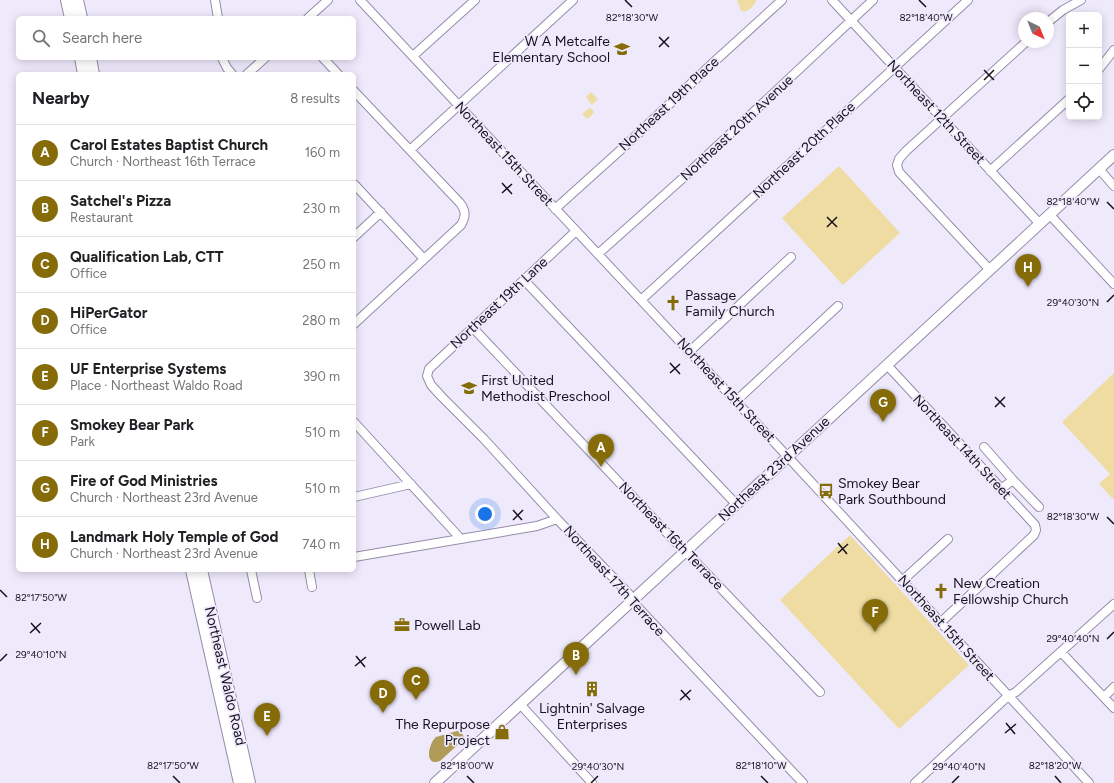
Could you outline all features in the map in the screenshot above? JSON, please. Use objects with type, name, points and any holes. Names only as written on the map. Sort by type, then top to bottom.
[{"type":"highway","points":[[67,0],[71,16]]},
{"type":"highway","points":[[77,0],[81,16]]},
{"type":"highway","points":[[80,60],[84,72]]},
{"type":"highway","points":[[90,60],[93,72]]},
{"type":"highway","name":"Northeast Waldo Road","points":[[192,572],[240,783]]},
{"type":"highway","name":"Northeast Waldo Road","points":[[201,572],[249,783]]},
{"type":"main road","name":"Northeast 23rd Avenue","points":[[438,782],[520,704],[1114,155]]},
{"type":"street","points":[[214,0],[218,16]]},
{"type":"street","points":[[310,16],[328,0]]},
{"type":"street","points":[[363,3],[372,0]]},
{"type":"street","points":[[413,56],[475,0]]},
{"type":"street","points":[[410,150],[458,104],[573,0]]},
{"type":"street","name":"Northeast 19th Place","points":[[556,209],[625,146],[715,60],[782,0]]},
{"type":"street","name":"Northeast 12th Street","points":[[832,0],[1040,224]]},
{"type":"street","name":"Northeast 20th Avenue","points":[[598,254],[694,167],[873,0]]},
{"type":"street","name":"Northeast 20th Place","points":[[641,300],[968,0]]},
{"type":"street","points":[[1054,18],[1081,0]]},
{"type":"street","name":"Northeast 15th Street","points":[[363,3],[788,456],[940,623],[1089,783]]},
{"type":"street","points":[[990,270],[900,172],[897,165],[899,159],[1019,48]]},
{"type":"street","points":[[1102,65],[1114,50]]},
{"type":"street","points":[[223,60],[230,72]]},
{"type":"street","points":[[251,72],[263,60]]},
{"type":"street","points":[[325,60],[336,72]]},
{"type":"street","points":[[356,92],[465,209],[465,215],[461,225],[356,322]]},
{"type":"street","points":[[990,171],[1066,102]]},
{"type":"street","points":[[1099,169],[1114,186]]},
{"type":"street","points":[[356,186],[424,259]]},
{"type":"street","points":[[356,235],[381,212]]},
{"type":"street","points":[[1050,215],[1114,284]]},
{"type":"street","name":"Northeast 19th Lane","points":[[427,377],[429,368],[576,231]]},
{"type":"street","points":[[689,352],[791,257]]},
{"type":"street","points":[[524,280],[736,504]]},
{"type":"street","points":[[736,401],[838,306]]},
{"type":"street","name":"Northeast 16th Terrace","points":[[473,328],[820,692]]},
{"type":"street","name":"Northeast 14th Street","points":[[887,365],[1035,525],[1036,530],[1034,535],[940,623]]},
{"type":"street","name":"Northeast 17th Terrace","points":[[427,377],[431,385],[484,439],[557,519],[629,594],[632,601],[803,783]]},
{"type":"street","points":[[356,424],[460,538]]},
{"type":"street","points":[[356,435],[364,433]]},
{"type":"street","points":[[984,447],[1039,507]]},
{"type":"street","points":[[1001,489],[1013,480]]},
{"type":"street","points":[[356,497],[411,484]]},
{"type":"street","points":[[356,557],[537,526],[557,519]]},
{"type":"street","points":[[902,581],[948,539]]},
{"type":"street","points":[[251,572],[257,598]]},
{"type":"street","points":[[309,572],[312,587]]},
{"type":"street","points":[[915,783],[1008,696],[1016,692],[1114,604]]},
{"type":"street","points":[[1061,652],[1114,708]]},
{"type":"street","points":[[1104,697],[1114,687]]},
{"type":"street","points":[[520,704],[592,783]]},
{"type":"shaded area","points":[[737,0],[756,0],[756,2],[750,9],[741,11]]},
{"type":"shaded area","points":[[591,92],[598,99],[592,105],[586,97]]},
{"type":"shaded area","points":[[589,108],[592,109],[594,113],[587,119],[582,114]]},
{"type":"shaded area","points":[[839,166],[900,233],[843,285],[782,218]]},
{"type":"shaded area","points":[[1114,373],[1114,500],[1099,484],[1110,474],[1062,422]]},
{"type":"shaded area","points":[[850,535],[969,665],[899,729],[780,600]]},
{"type":"shaded area","points":[[457,731],[461,732],[464,737],[462,741],[440,761],[432,761],[429,754],[433,740],[436,737]]},
{"type":"place","name":"W A Metcalfe Elementary School","points":[[622,49]]},
{"type":"place","name":"Landmark Holy Temple of God","points":[[1028,287]]},
{"type":"place","name":"Passage Family Church","points":[[673,303]]},
{"type":"place","name":"First United Methodist Preschool","points":[[469,388]]},
{"type":"place","name":"Fire of God Ministries","points":[[883,422]]},
{"type":"place","name":"Carol Estates Baptist Church","points":[[601,467]]},
{"type":"place","name":"Smokey Bear Park Southbound","points":[[826,491]]},
{"type":"place","name":"New Creation Fellowship Church","points":[[941,591]]},
{"type":"place","name":"Powell Lab","points":[[402,625]]},
{"type":"place","name":"Smokey Bear Park","points":[[875,632]]},
{"type":"place","name":"Satchel's Pizza","points":[[576,675]]},
{"type":"place","name":"Lightnin' Salvage Enterprises","points":[[592,689]]},
{"type":"place","name":"Qualification Lab, CTT","points":[[416,700]]},
{"type":"place","name":"HiPerGator","points":[[383,713]]},
{"type":"place","name":"The Repurpose Project","points":[[502,732]]},
{"type":"place","name":"UF Enterprise Systems","points":[[267,736]]}]
